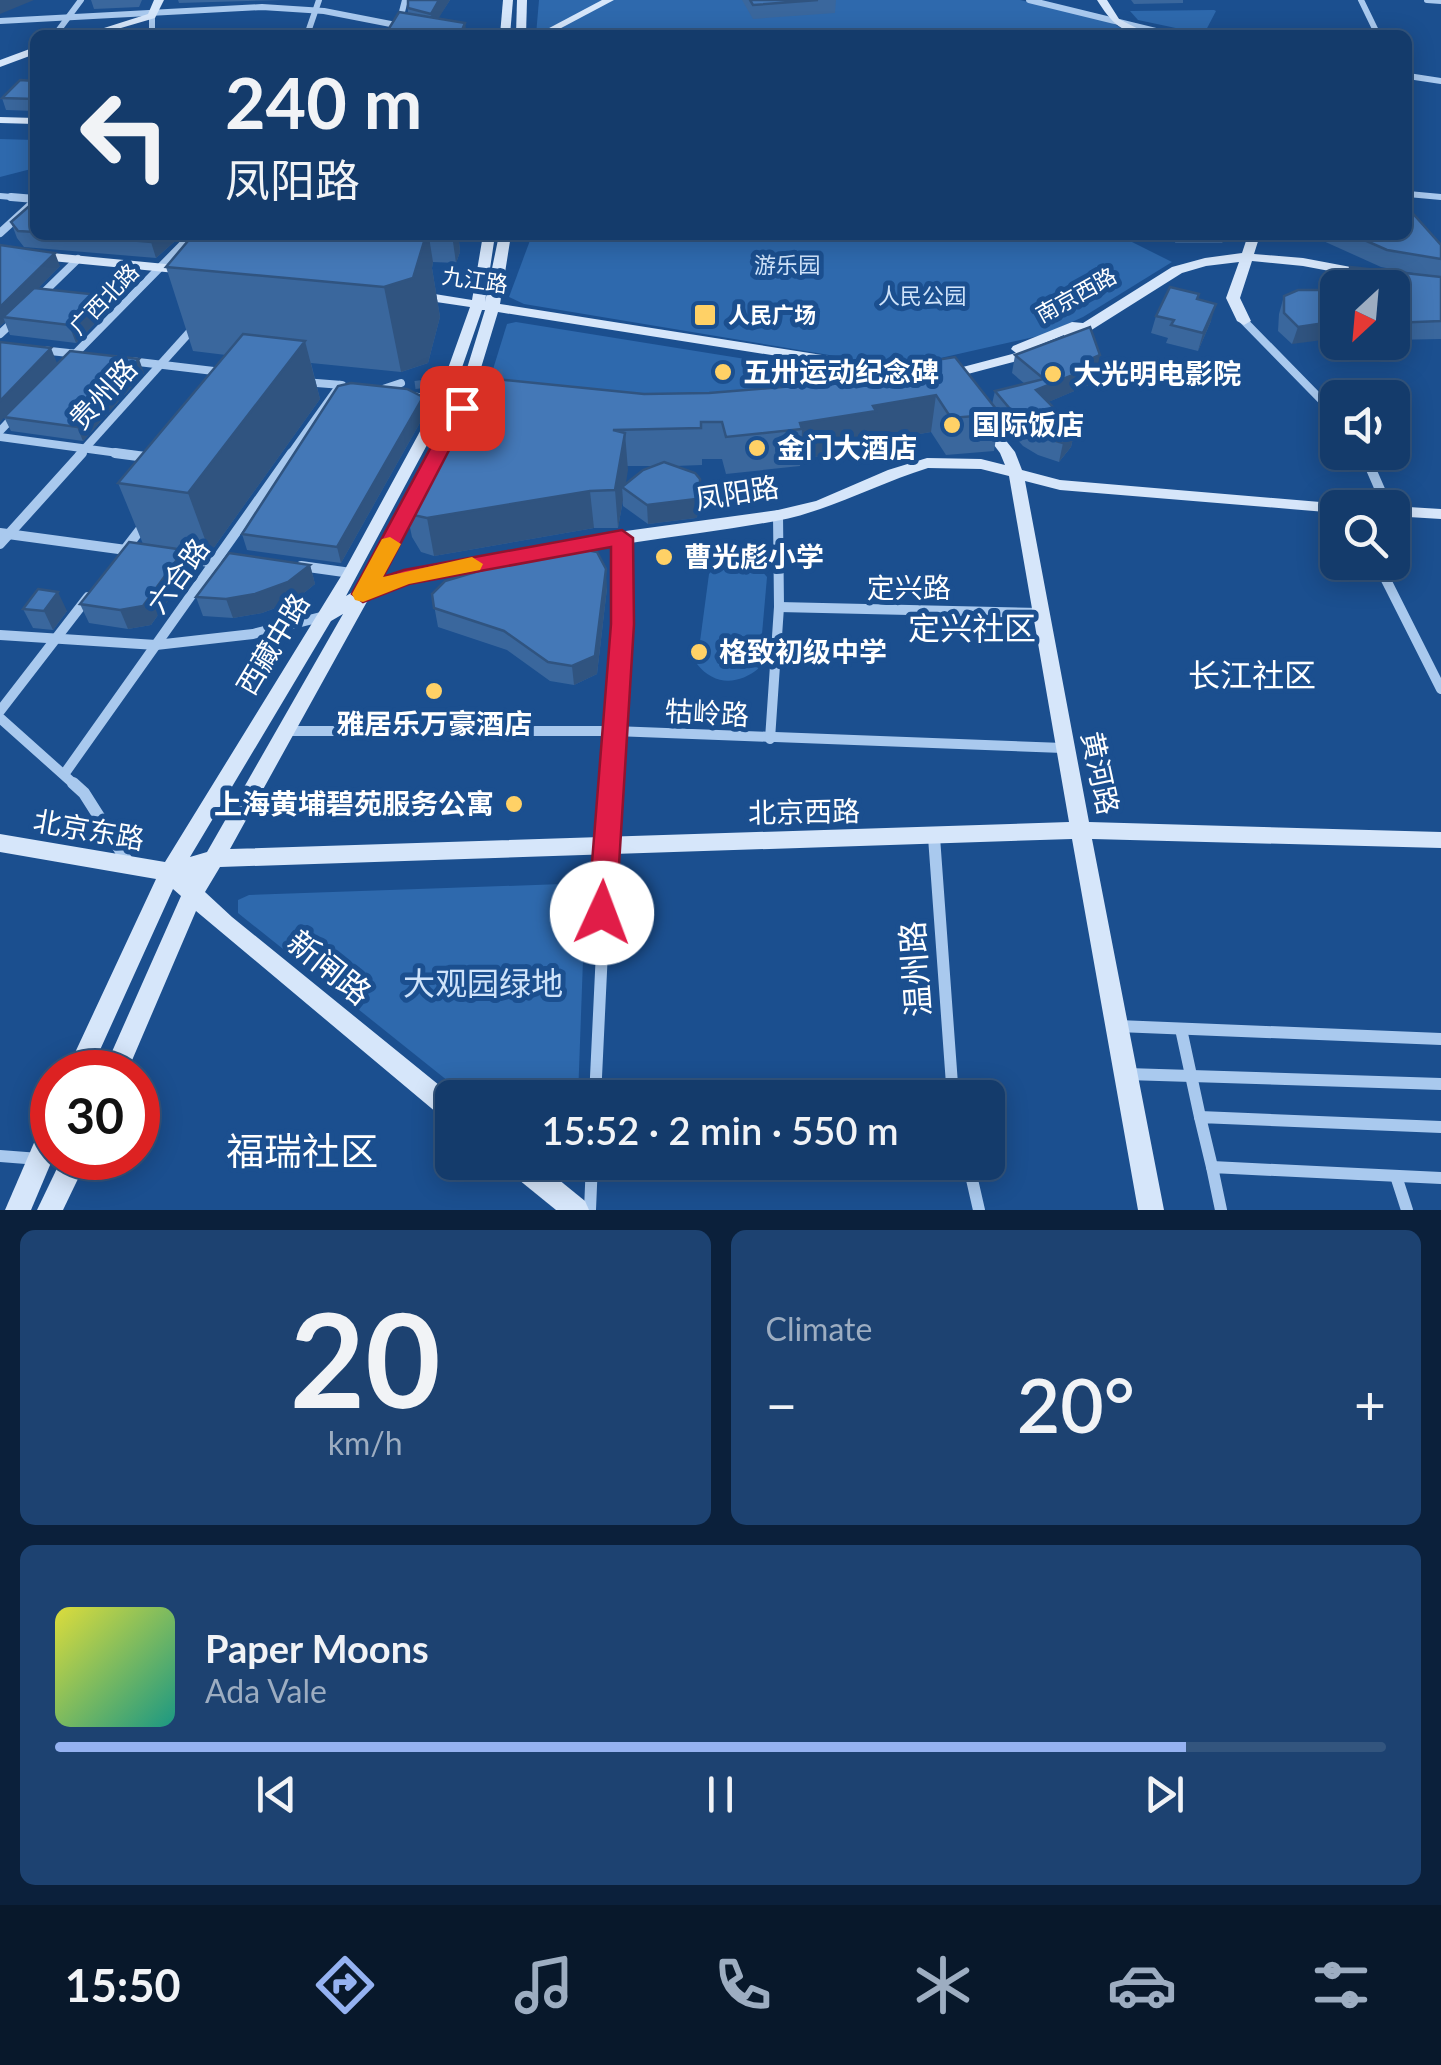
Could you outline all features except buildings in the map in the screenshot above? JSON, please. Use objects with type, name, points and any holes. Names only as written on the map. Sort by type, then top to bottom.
[{"type":"main road","points":[[103,30],[152,16],[159,0]]},
{"type":"main road","points":[[506,30],[508,0]]},
{"type":"main road","points":[[521,30],[522,0]]},
{"type":"main road","points":[[551,30],[608,0]]},
{"type":"main road","points":[[1102,0],[1115,20],[1134,30]]},
{"type":"main road","points":[[0,54],[18,56]]},
{"type":"main road","points":[[0,64],[30,54]]},
{"type":"main road","points":[[0,120],[30,121]]},
{"type":"main road","name":"西藏中路","points":[[440,448],[473,395],[486,304],[489,240]]},
{"type":"main road","name":"西藏中路","points":[[88,1050],[170,872],[351,574],[442,402],[486,304],[504,240]]},
{"type":"main road","points":[[1244,322],[1234,298],[1252,240]]},
{"type":"main road","points":[[0,252],[208,272]]},
{"type":"main road","name":"南京西路","points":[[874,386],[924,376],[949,376],[1053,337],[1177,263],[1210,256],[1246,257],[1347,270]]},
{"type":"main road","name":"九江路","points":[[392,292],[924,376]]},
{"type":"main road","name":"九江路","points":[[881,369],[949,376]]},
{"type":"main road","name":"黄河路","points":[[976,412],[1007,452],[1016,474],[1063,748],[1082,830],[1152,1210]]},
{"type":"main road","name":"凤阳路","points":[[326,616],[363,594],[404,578],[622,538],[778,516],[821,505],[927,463],[981,464],[1060,485],[1320,507]]},
{"type":"main road","name":"西藏中路","points":[[126,1050],[193,894],[288,731],[428,474]]},
{"type":"main road","points":[[1410,511],[1441,514]]},
{"type":"main road","name":"北京西路","points":[[170,872],[214,858],[934,838],[1082,830],[1441,840]]},
{"type":"main road","name":"北京东路","points":[[0,843],[170,872]]},
{"type":"main road","name":"新闸路","points":[[170,872],[224,924],[435,1096]]},
{"type":"main road","points":[[6,1210],[30,1176]]},
{"type":"main road","points":[[18,1210],[31,1180]]},
{"type":"main road","points":[[50,1210],[66,1180]]},
{"type":"main road","points":[[60,1210],[70,1180]]},
{"type":"main road","points":[[539,1180],[576,1210]]},
{"type":"street","points":[[59,30],[81,0]]},
{"type":"street","points":[[309,30],[319,0]]},
{"type":"street","points":[[398,30],[405,0]]},
{"type":"street","points":[[1029,0],[1153,30]]},
{"type":"street","points":[[1361,0],[1376,30]]},
{"type":"street","points":[[1428,0],[1441,2]]},
{"type":"street","points":[[0,22],[152,16],[215,6],[316,10],[413,29]]},
{"type":"street","points":[[152,16],[152,30]]},
{"type":"street","points":[[1412,77],[1441,82]]},
{"type":"street","points":[[1412,194],[1441,197]]},
{"type":"street","points":[[0,196],[30,199]]},
{"type":"street","points":[[0,232],[30,205]]},
{"type":"street","name":"广西北路","points":[[64,366],[187,240]]},
{"type":"street","points":[[0,334],[78,260]]},
{"type":"street","name":"贵州路","points":[[0,544],[4,534],[210,310]]},
{"type":"street","points":[[1244,322],[1320,399]]},
{"type":"street","points":[[38,349],[92,356]]},
{"type":"street","points":[[126,360],[228,373]]},
{"type":"street","points":[[301,382],[354,387]]},
{"type":"street","points":[[383,390],[401,383]]},
{"type":"street","name":"六合路","points":[[65,773],[340,385]]},
{"type":"street","points":[[368,388],[442,402]]},
{"type":"street","points":[[0,434],[25,405]]},
{"type":"street","points":[[0,434],[174,461]]},
{"type":"street","points":[[113,565],[155,510]]},
{"type":"street","points":[[770,738],[779,608],[778,516]]},
{"type":"street","points":[[4,534],[142,552]]},
{"type":"street","points":[[595,1080],[604,845],[623,624],[622,538]]},
{"type":"street","points":[[161,555],[240,558]]},
{"type":"street","points":[[295,566],[351,574]]},
{"type":"street","points":[[102,580],[0,714],[65,773],[104,820],[130,865]]},
{"type":"street","points":[[1386,580],[1441,689]]},
{"type":"street","name":"定兴路","points":[[779,608],[1040,613]]},
{"type":"street","points":[[0,635],[156,644],[253,634],[326,616]]},
{"type":"street","name":"牯岭路","points":[[288,731],[614,732],[1063,748]]},
{"type":"street","name":"温州路","points":[[934,838],[952,1080]]},
{"type":"street","points":[[1118,1026],[1441,1038]]},
{"type":"street","points":[[1181,1029],[1221,1210]]},
{"type":"street","points":[[1127,1074],[1441,1084]]},
{"type":"street","points":[[1200,1117],[1441,1126]]},
{"type":"street","points":[[0,1156],[30,1166]]},
{"type":"street","points":[[1212,1167],[1441,1178]]},
{"type":"street","points":[[1396,1176],[1407,1210]]},
{"type":"street","points":[[590,1210],[591,1180]]},
{"type":"street","points":[[972,1180],[979,1210]]},
{"type":"green space","points":[[539,0],[1020,0],[1109,21],[1124,30],[536,30]]},
{"type":"green space","points":[[1130,11],[1216,11],[1206,30],[1185,30],[1138,20]]},
{"type":"green space","points":[[0,139],[30,140],[30,169],[0,177]]},
{"type":"green space","name":"人民公园","points":[[530,240],[1128,240],[1172,262],[1083,317],[1043,335],[936,359],[853,359],[524,304],[509,297]]},
{"type":"green space","points":[[516,322],[851,376],[724,399],[550,392],[490,379],[507,324]]},
{"type":"green space","points":[[731,559],[755,563],[767,577],[759,668],[743,678],[727,681],[711,676],[697,664],[709,574],[715,566]]},
{"type":"green space","name":"大观园绿地","points":[[562,884],[585,905],[579,1080],[447,1080],[238,913],[238,900],[249,895]]},
{"type":"tunnel","points":[[415,385],[503,373]]},
{"type":"slow traffic","points":[[390,544],[363,594],[404,578],[472,564]]},
{"type":"place","name":"人民广场","points":[[705,315]]},
{"type":"place","name":"五卅运动纪念碑","points":[[723,372]]},
{"type":"place","name":"大光明电影院","points":[[1053,374]]},
{"type":"place","name":"国际饭店","points":[[952,425]]},
{"type":"place","name":"金门大酒店","points":[[757,448]]},
{"type":"place","name":"曹光彪小学","points":[[664,557]]},
{"type":"place","name":"格致初级中学","points":[[699,652]]},
{"type":"place","name":"雅居乐万豪酒店","points":[[434,691]]},
{"type":"place","name":"上海黄埔碧苑服务公寓","points":[[514,804]]},
{"type":"district","name":"定兴社区","points":[[972,629]]},
{"type":"district","name":"长江社区","points":[[1252,676]]},
{"type":"district","name":"福瑞社区","points":[[302,1152]]},
{"type":"route","points":[[462,408],[363,594],[404,578],[622,538],[623,624],[602,913]]},
{"type":"park label","name":"游乐园","points":[[787,265]]}]
